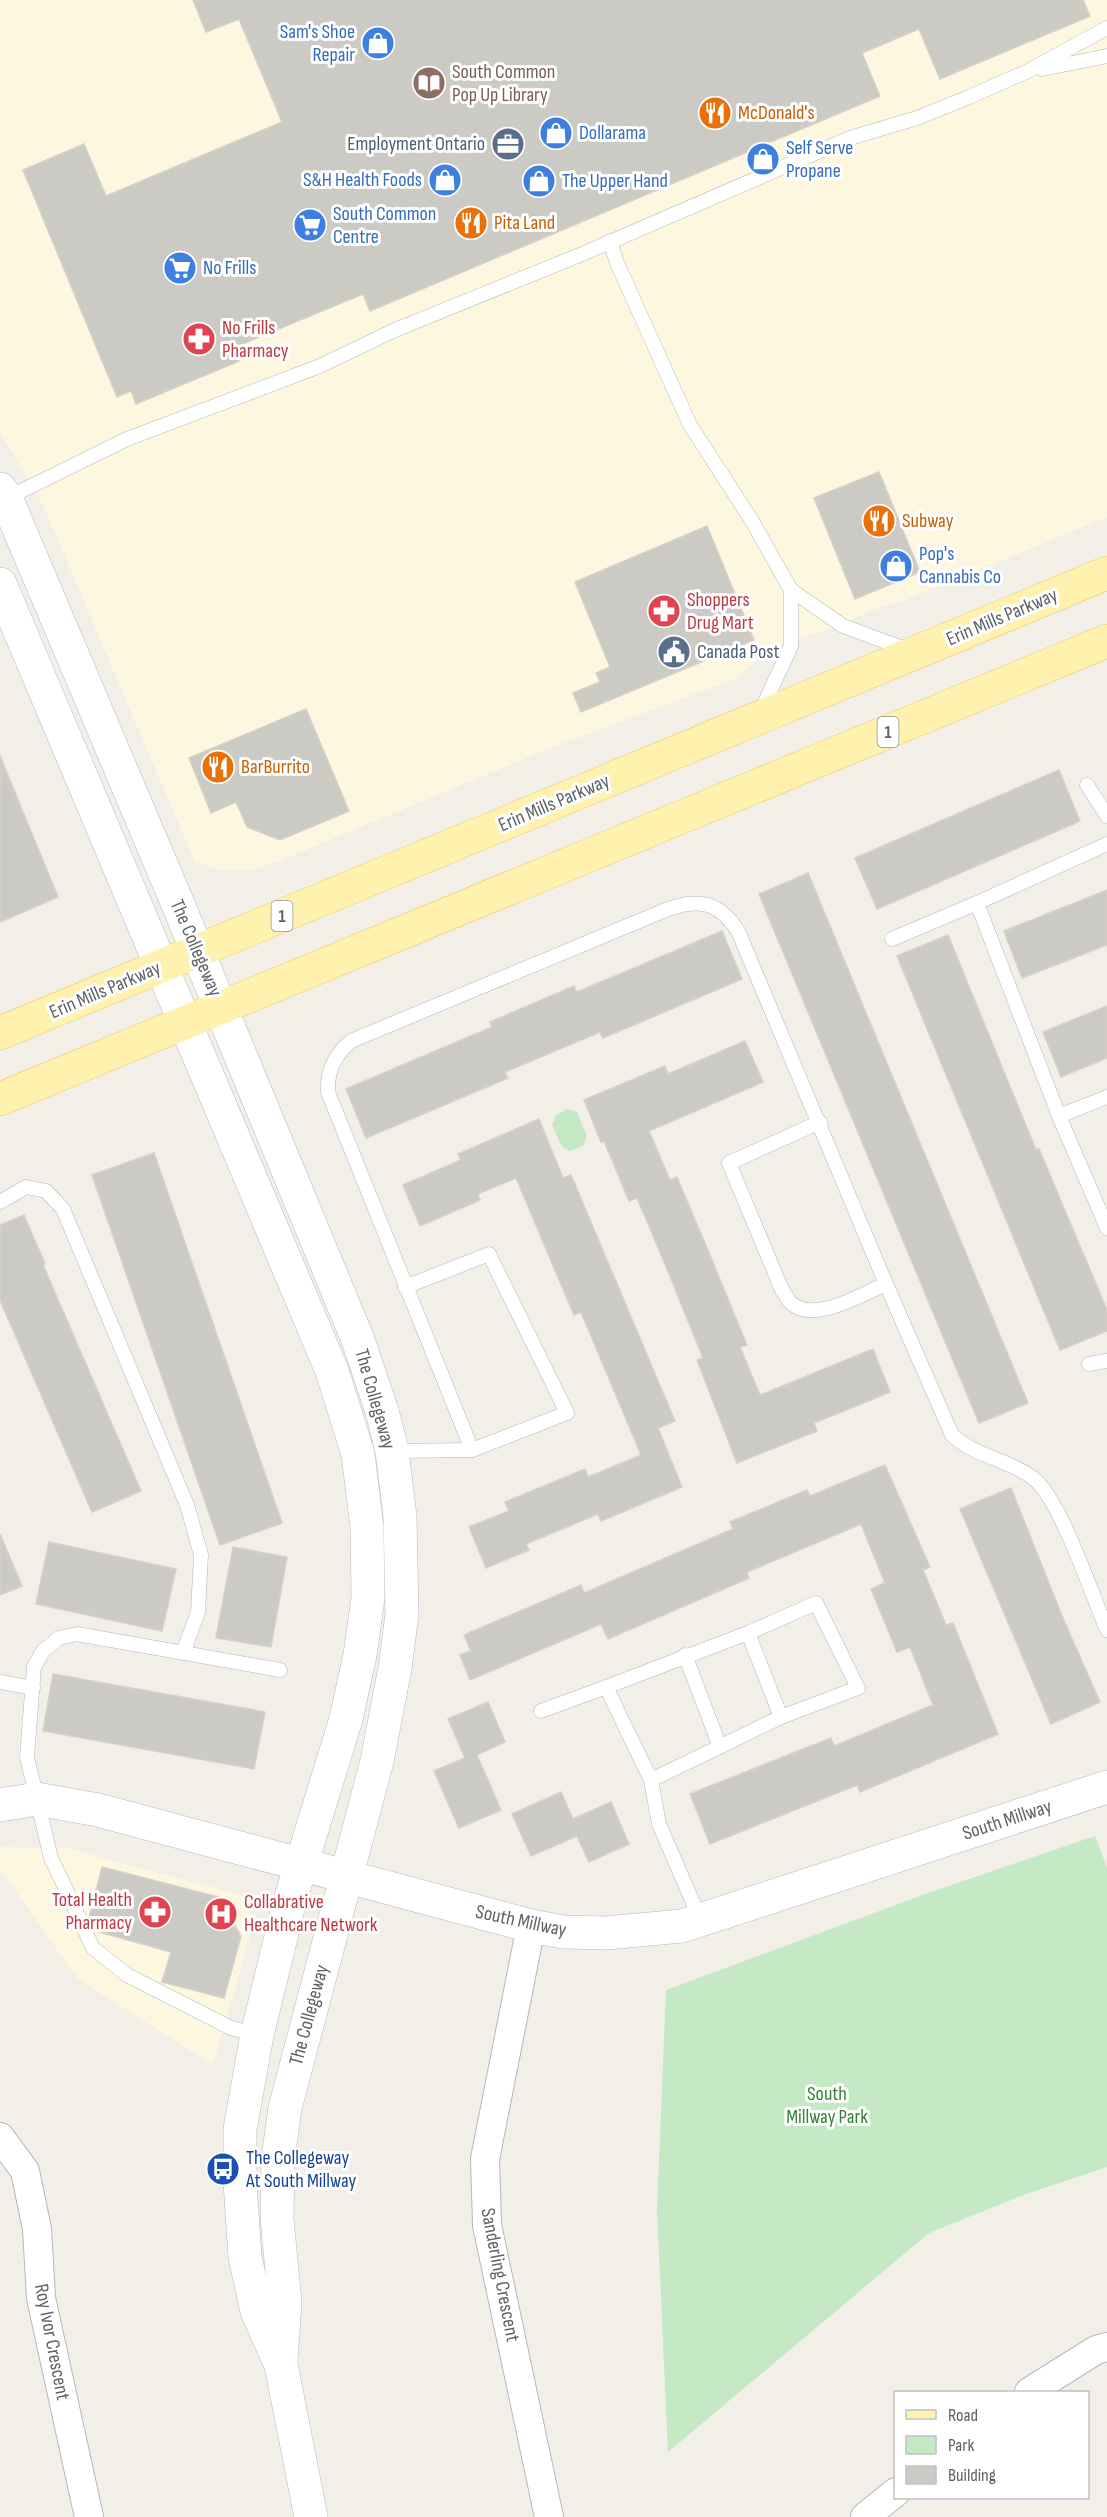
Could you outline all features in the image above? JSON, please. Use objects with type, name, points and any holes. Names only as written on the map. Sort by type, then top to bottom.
[{"type":"main road","name":"Erin Mills Parkway","points":[[0,1033],[1107,573]]},
{"type":"main road","name":"1","points":[[0,1099],[1107,641]]},
{"type":"street","name":"The Collegeway","points":[[2,496],[221,1008],[358,1340],[382,1411],[375,1452],[367,1539],[368,1598],[360,1654],[346,1719],[289,1904],[258,2035],[240,2129],[240,2182],[245,2257],[257,2311],[281,2365],[311,2517]]},
{"type":"street","name":"The Collegeway","points":[[0,584],[332,1371],[375,1452],[400,1517],[402,1614],[378,1761],[290,2086],[278,2158],[277,2218],[285,2302],[281,2365]]},
{"type":"street","name":"South Millway","points":[[0,1805],[37,1799],[98,1810],[531,1926],[564,1932],[606,1933],[682,1926],[1107,1787]]},
{"type":"street","name":"Sanderling Crescent","points":[[531,1926],[484,2159],[488,2225],[549,2517]]},
{"type":"street","name":"Roy Ivor Crescent","points":[[0,2137],[25,2171],[37,2229],[40,2298],[89,2517]]},
{"type":"street","points":[[1031,2391],[1096,2350],[1107,2347]]},
{"type":"street","points":[[865,2517],[894,2494]]},
{"type":"lane","points":[[2,496],[127,439],[320,366],[385,335],[850,138],[917,118],[1028,71],[1107,28]]},
{"type":"lane","points":[[1028,71],[1107,56]]},
{"type":"lane","points":[[610,241],[617,263],[690,425],[752,521],[791,590],[843,626],[916,653]]},
{"type":"lane","points":[[757,719],[791,646],[791,590]]},
{"type":"lane","points":[[1087,785],[1107,816]]},
{"type":"lane","points":[[892,939],[1107,844]]},
{"type":"lane","points":[[472,1450],[328,1092],[327,1077],[340,1051],[351,1041],[668,909],[687,902],[700,902],[724,913],[738,931],[952,1435],[973,1451],[1034,1478],[1044,1489],[1059,1515],[1107,1630]]},
{"type":"lane","points":[[977,903],[1059,1116],[1107,1228]]},
{"type":"lane","points":[[1059,1116],[1107,1097]]},
{"type":"lane","points":[[819,1122],[729,1163],[782,1290],[790,1303],[808,1311],[823,1311],[886,1284]]},
{"type":"lane","points":[[0,1202],[26,1187],[46,1191],[63,1209],[187,1505],[201,1556],[198,1612],[183,1653]]},
{"type":"lane","points":[[375,1452],[472,1450],[567,1413],[489,1254],[405,1287]]},
{"type":"lane","points":[[1089,1364],[1107,1361]]},
{"type":"lane","points":[[542,1711],[748,1633],[816,1603],[858,1688],[781,1717],[651,1780]]},
{"type":"lane","points":[[748,1633],[781,1717]]},
{"type":"lane","points":[[258,2035],[231,2028],[126,1975],[93,1948],[51,1858],[27,1757],[34,1667],[43,1651],[59,1638],[77,1634],[280,1670]]},
{"type":"lane","points":[[685,1655],[720,1747]]},
{"type":"lane","points":[[0,1682],[33,1688]]},
{"type":"lane","points":[[606,1686],[651,1780],[659,1824],[701,1920]]},
{"type":"shaded area","points":[[0,0],[1107,0],[1107,517],[903,601],[878,608],[824,631],[765,649],[760,657],[737,678],[543,751],[279,861],[251,870],[234,871],[195,862],[43,505],[0,432]]},
{"type":"shaded area","points":[[0,1847],[66,1848],[241,1895],[255,1920],[213,2065],[78,1979],[0,1869]]},
{"type":"green space","points":[[567,1109],[577,1112],[587,1136],[583,1146],[570,1151],[562,1147],[552,1125],[556,1115]]},
{"type":"green space","name":"South Millway Park","points":[[1095,1836],[1107,1868],[1107,2167],[1026,2194],[929,2233],[668,2452],[657,2210],[666,1990],[928,1893]]},
{"type":"building","name":"South Common Centre","points":[[193,0],[1083,0],[1090,16],[940,79],[919,29],[862,53],[880,96],[370,311],[363,294],[233,348],[239,361],[136,404],[131,391],[117,397],[23,170],[84,144],[106,196],[282,122],[239,19],[206,32]]},
{"type":"building","points":[[879,472],[920,572],[855,599],[814,498]]},
{"type":"building","name":"Shoppers Drug Mart","points":[[707,526],[754,640],[581,712],[573,693],[600,682],[596,673],[610,667],[575,582]]},
{"type":"building","points":[[306,709],[349,811],[280,840],[247,827],[236,802],[211,813],[189,758]]},
{"type":"building","points":[[0,756],[58,897],[0,922]]},
{"type":"building","points":[[1059,770],[1080,821],[877,909],[855,858]]},
{"type":"building","points":[[808,873],[1028,1403],[979,1423],[759,894]]},
{"type":"building","points":[[1107,890],[1107,945],[1022,978],[1004,931]]},
{"type":"building","points":[[722,931],[742,979],[603,1038],[600,1032],[505,1072],[508,1078],[366,1138],[346,1089],[492,1027],[490,1022],[574,986],[577,992]]},
{"type":"building","points":[[948,935],[1036,1150],[1039,1149],[1107,1310],[1107,1331],[1060,1350],[897,956]]},
{"type":"building","points":[[1107,1006],[1107,1058],[1061,1077],[1043,1032]]},
{"type":"building","points":[[745,1041],[763,1082],[649,1131],[670,1180],[677,1177],[709,1253],[747,1345],[740,1347],[760,1395],[873,1349],[890,1392],[814,1423],[817,1431],[737,1463],[697,1360],[703,1358],[665,1264],[637,1198],[629,1201],[584,1100],[665,1066],[668,1074]]},
{"type":"building","points":[[539,1119],[563,1178],[571,1175],[675,1421],[658,1428],[682,1487],[601,1521],[598,1514],[526,1544],[529,1550],[486,1568],[469,1527],[509,1511],[505,1502],[585,1469],[588,1477],[641,1455],[581,1312],[574,1315],[516,1178],[478,1194],[480,1200],[420,1226],[403,1185],[461,1160],[458,1154]]},
{"type":"building","points":[[154,1153],[282,1523],[220,1545],[92,1175]]},
{"type":"building","points":[[24,1215],[45,1264],[43,1265],[141,1491],[92,1512],[0,1300],[0,1225]]},
{"type":"building","points":[[885,1465],[930,1567],[923,1570],[946,1625],[953,1623],[998,1734],[860,1792],[857,1785],[710,1844],[690,1794],[831,1738],[834,1746],[933,1705],[910,1647],[897,1652],[871,1589],[885,1583],[861,1524],[747,1572],[749,1578],[608,1639],[601,1624],[470,1680],[460,1655],[471,1651],[464,1635],[581,1585],[584,1593],[733,1529],[730,1522],[807,1490],[810,1496]]},
{"type":"building","points":[[1011,1488],[1062,1616],[1100,1702],[1051,1724],[960,1509]]},
{"type":"building","points":[[0,1534],[22,1586],[0,1595]]},
{"type":"building","points":[[49,1542],[176,1569],[162,1631],[36,1604]]},
{"type":"building","points":[[233,1547],[287,1557],[271,1647],[216,1638]]},
{"type":"building","points":[[53,1674],[265,1712],[254,1769],[43,1731]]},
{"type":"building","points":[[488,1702],[505,1742],[477,1755],[501,1810],[459,1828],[434,1771],[465,1758],[448,1719]]},
{"type":"building","points":[[561,1792],[573,1819],[611,1802],[629,1844],[589,1862],[577,1836],[531,1856],[512,1814]]},
{"type":"building","points":[[102,1867],[218,1897],[241,1936],[224,1998],[162,1982],[171,1952],[96,1931],[89,1918]]},
{"type":"place","name":"Sam's Shoe Repair","points":[[378,43]]},
{"type":"place","name":"South Common Pop Up Library","points":[[429,83]]},
{"type":"place","name":"McDonald's","points":[[715,113]]},
{"type":"place","name":"Dollarama","points":[[556,133]]},
{"type":"place","name":"Employment Ontario","points":[[508,144]]},
{"type":"place","name":"Self Serve Propane","points":[[763,159]]},
{"type":"place","name":"S&H Health Foods","points":[[445,180]]},
{"type":"place","name":"The Upper Hand","points":[[539,181]]},
{"type":"place","name":"Pita Land","points":[[471,223]]},
{"type":"place","name":"South Common Centre","points":[[310,225]]},
{"type":"place","name":"No Frills","points":[[180,268]]},
{"type":"place","name":"No Frills Pharmacy","points":[[199,339]]},
{"type":"place","name":"Subway","points":[[879,521]]},
{"type":"place","name":"Pop's Cannabis Co","points":[[896,566]]},
{"type":"place","name":"Shoppers Drug Mart","points":[[664,611]]},
{"type":"place","name":"Canada Post","points":[[674,652]]},
{"type":"place","name":"BarBurrito","points":[[218,767]]},
{"type":"place","name":"Total Health Pharmacy","points":[[155,1912]]},
{"type":"place","name":"Collabrative Healthcare Network","points":[[221,1914]]},
{"type":"place","name":"The Collegeway At South Millway","points":[[223,2169]]}]
